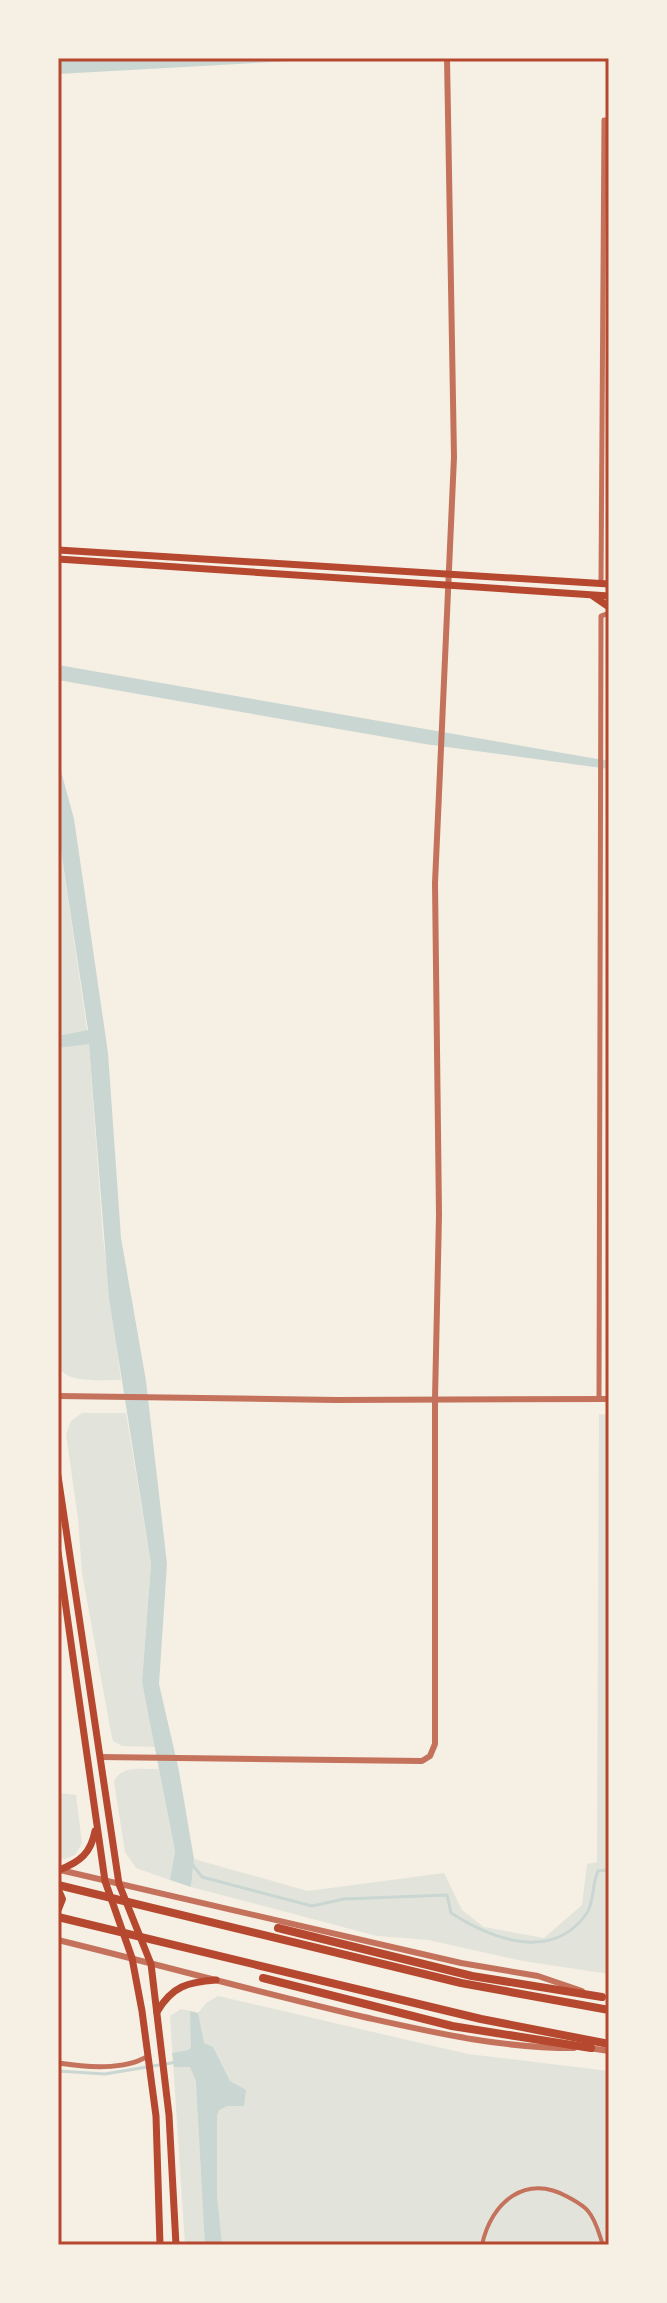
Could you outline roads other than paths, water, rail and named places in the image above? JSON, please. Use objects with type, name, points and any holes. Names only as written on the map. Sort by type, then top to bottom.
[{"type":"main road","points":[[58,550],[449,576],[605,583],[609,577]]},
{"type":"main road","points":[[58,559],[609,596]]},
{"type":"main road","points":[[591,594],[609,607]]},
{"type":"main road","points":[[58,1476],[119,1884],[151,1964],[169,2115],[176,2245]]},
{"type":"main road","points":[[58,1552],[105,1881],[132,1958],[150,2067],[156,2116],[160,2245]]},
{"type":"main road","points":[[59,1870],[77,1863],[87,1854],[93,1843],[96,1821]]},
{"type":"main road","points":[[58,1888],[461,1983],[609,2010]]},
{"type":"main road","points":[[58,1888],[62,1899],[58,1909]]},
{"type":"main road","points":[[58,1917],[481,2019],[609,2044]]},
{"type":"main road","points":[[278,1928],[472,1976],[605,1998]]},
{"type":"main road","points":[[263,1978],[452,2026],[591,2048]]},
{"type":"main road","points":[[156,2013],[164,1999],[177,1987],[216,1980]]},
{"type":"street","points":[[100,1757],[422,1761],[430,1756],[435,1744],[435,1399],[439,1215],[435,883],[454,457],[447,58]]},
{"type":"street","points":[[605,583],[604,120],[609,120]]},
{"type":"street","points":[[599,1399],[601,616],[609,613]]},
{"type":"street","points":[[58,1396],[609,1399]]},
{"type":"street","points":[[59,1870],[221,1905],[461,1963],[538,1976],[605,1998]]},
{"type":"street","points":[[58,1940],[473,2041],[530,2048],[609,2051]]},
{"type":"street","points":[[58,2063],[111,2065],[139,2062],[148,2056]]},
{"type":"street","points":[[482,2245],[489,2222],[504,2201],[523,2191],[545,2187],[568,2196],[589,2212],[603,2245]]},
{"type":"waterway","points":[[192,1864],[202,1877],[312,1906],[344,1899],[447,1895],[451,1913],[485,1931],[521,1942],[557,1938],[573,1928],[589,1909],[598,1871],[609,1870]]},
{"type":"waterway","points":[[58,2071],[105,2074],[177,2062]]}]
